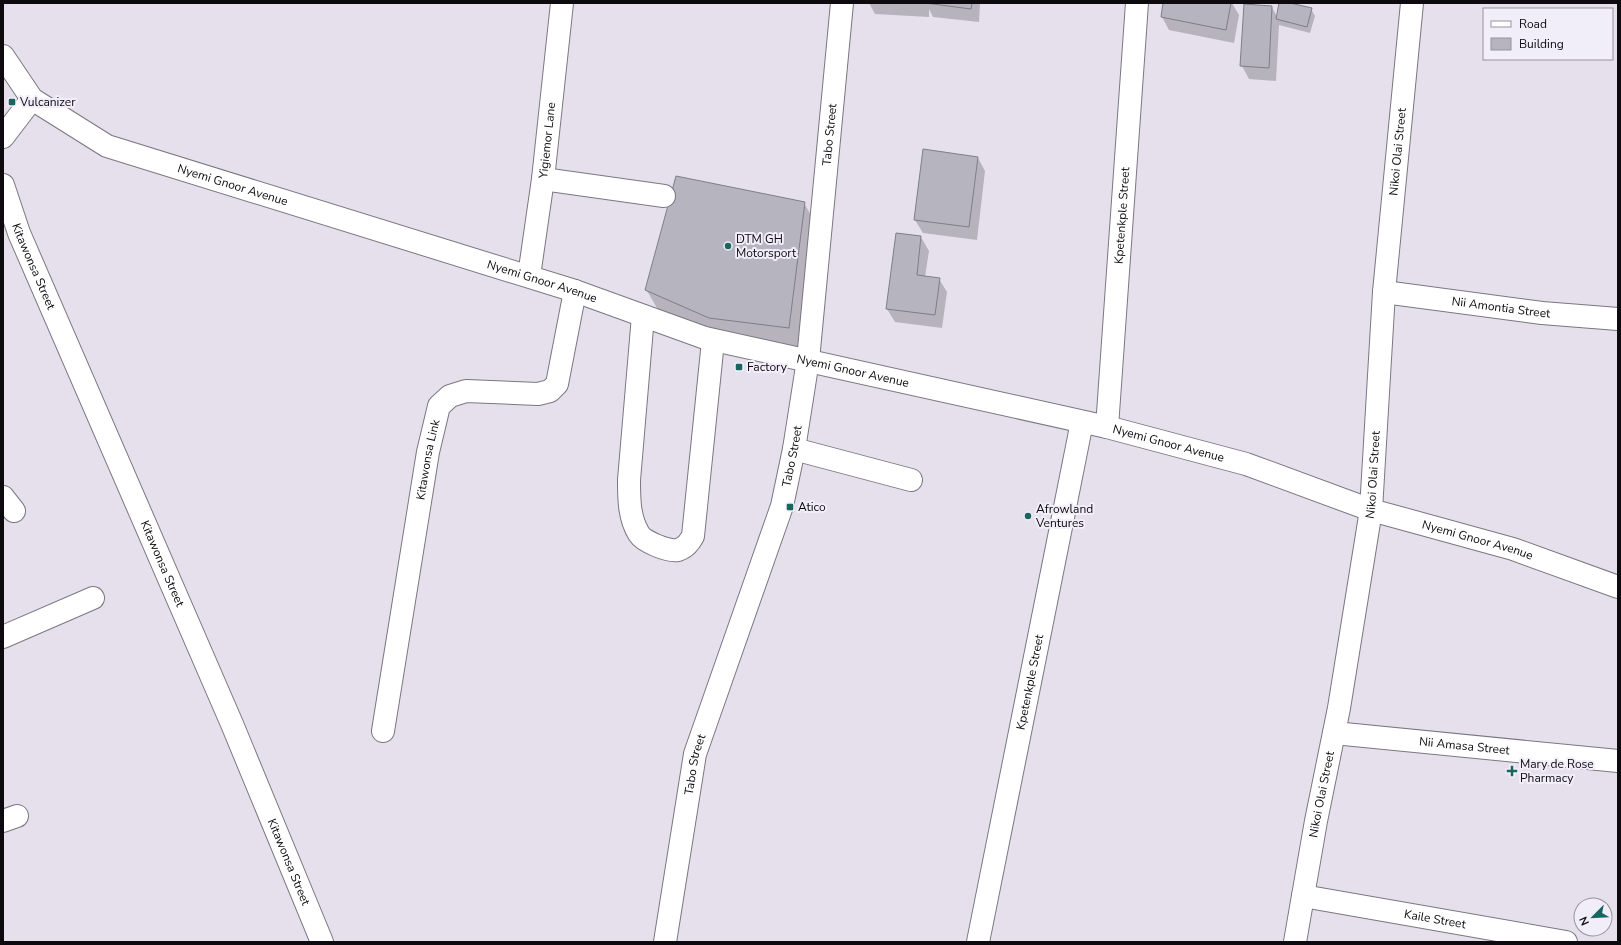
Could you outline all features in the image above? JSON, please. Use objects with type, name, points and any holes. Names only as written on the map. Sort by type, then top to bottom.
[{"type":"street","name":"Yigiemor Lane","points":[[529,276],[543,178],[562,3]]},
{"type":"street","name":"Tabo Street","points":[[665,942],[695,754],[782,506],[794,449],[808,360],[842,3]]},
{"type":"street","name":"Kpetenkple Street","points":[[1107,427],[1137,3]]},
{"type":"street","name":"Nikoi Olai Street","points":[[1295,942],[1316,821],[1334,733],[1371,510],[1384,292],[1412,3]]},
{"type":"street","points":[[3,56],[32,99],[3,137]]},
{"type":"street","name":"Nyemi Gnoor Avenue","points":[[32,99],[107,146],[529,276],[713,341],[808,360],[1107,427],[1246,464],[1371,510],[1513,549],[1618,587]]},
{"type":"street","points":[[543,178],[664,196]]},
{"type":"street","name":"Kitawonsa Street","points":[[3,185],[19,233],[232,724],[322,942]]},
{"type":"street","name":"Kitawonsa Link","points":[[383,731],[428,452],[438,406],[450,396],[466,391],[538,394],[550,391],[557,384],[575,291]]},
{"type":"street","name":"Nii Amontia Street","points":[[1384,292],[1542,312],[1618,319]]},
{"type":"street","points":[[643,316],[629,480],[629,504],[633,523],[640,536],[651,544],[676,550],[688,545],[693,536],[713,341]]},
{"type":"street","name":"Kpetenkple Street","points":[[978,942],[1082,422]]},
{"type":"street","points":[[794,449],[911,480]]},
{"type":"street","points":[[3,637],[93,598]]},
{"type":"street","name":"Nii Amasa Street","points":[[1334,733],[1618,761]]},
{"type":"street","name":"Kaile Street","points":[[1303,896],[1566,942]]},
{"type":"building","points":[[925,3],[972,3],[971,9]]},
{"type":"building","points":[[1163,3],[1231,3],[1226,30],[1161,17]]},
{"type":"building","points":[[1279,3],[1290,3],[1312,8],[1307,27],[1276,19]]},
{"type":"building","points":[[1244,4],[1272,6],[1269,68],[1240,66]]},
{"type":"building","points":[[923,149],[978,157],[969,227],[914,220]]},
{"type":"building","name":"DTM GH Motorsport","points":[[676,176],[805,202],[789,328],[709,318],[645,290]]},
{"type":"building","points":[[896,233],[921,236],[917,275],[940,278],[935,315],[886,309]]},
{"type":"place","name":"Vulcanizer","points":[[12,102]]},
{"type":"place","name":"DTM GH Motorsport","points":[[728,246]]},
{"type":"place","name":"Factory","points":[[739,367]]},
{"type":"place","name":"Atico","points":[[790,507]]},
{"type":"place","name":"Afrowland Ventures","points":[[1028,516]]},
{"type":"place","name":"Mary de Rose Pharmacy","points":[[1512,771]]}]
